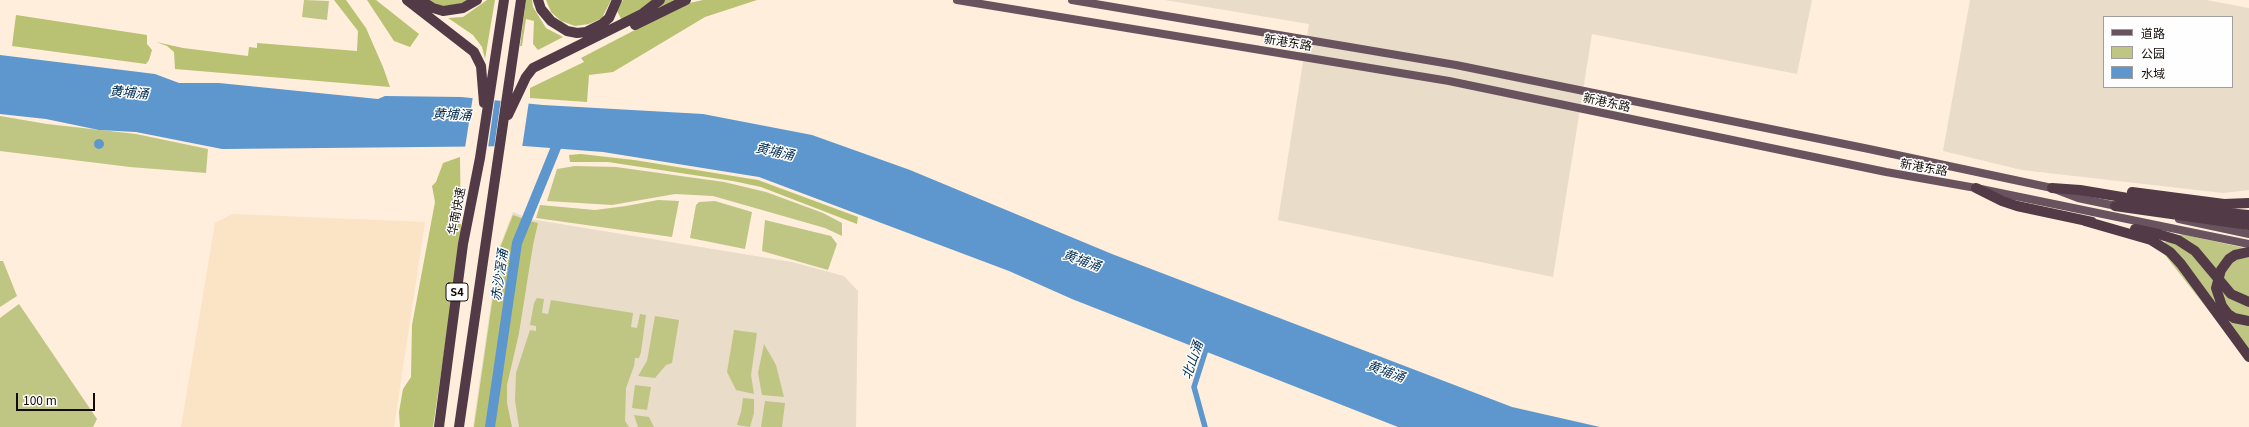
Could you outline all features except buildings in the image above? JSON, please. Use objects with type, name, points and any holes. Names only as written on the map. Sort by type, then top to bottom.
[{"type":"highway","points":[[411,1],[443,11],[463,8],[476,0]]},
{"type":"highway","name":"华南快速","points":[[438,427],[463,244],[486,122],[487,87],[504,0]]},
{"type":"highway","name":"S4","points":[[459,427],[498,159],[504,124],[514,91],[521,0]]},
{"type":"highway","points":[[538,0],[541,9],[551,22],[567,31],[578,33],[586,32],[610,18],[617,0]]},
{"type":"highway","points":[[514,91],[533,68],[642,14],[660,0]]},
{"type":"highway","points":[[577,46],[596,44],[686,0]]},
{"type":"highway","points":[[411,1],[474,52],[481,66],[487,87]]},
{"type":"highway","points":[[1976,188],[2012,205],[2085,221],[2158,234],[2189,247],[2202,258],[2230,294],[2249,302]]},
{"type":"highway","points":[[2052,188],[2092,192],[2150,202],[2249,215]]},
{"type":"highway","points":[[2092,192],[2131,192],[2224,204],[2249,203]]},
{"type":"highway","points":[[2115,206],[2249,225]]},
{"type":"highway","points":[[2085,221],[2151,240],[2170,252],[2181,264],[2228,331],[2249,357]]},
{"type":"highway","points":[[2249,252],[2229,259],[2221,270],[2216,288],[2222,306],[2228,314],[2234,318],[2249,321]]},
{"type":"main road","name":"新港东路","points":[[958,0],[1449,81],[1886,172],[1976,188],[2249,244]]},
{"type":"main road","name":"新港东路","points":[[1072,0],[1450,64],[2052,188],[2078,198],[2249,234]]},
{"type":"shaded area","points":[[1165,0],[1812,0],[1797,74],[1592,34],[1553,277],[1278,220],[1309,24]]},
{"type":"shaded area","points":[[1970,0],[2206,0],[2249,8],[2249,190],[2223,193],[2022,170],[1943,151]]},
{"type":"shaded area","points":[[513,212],[530,219],[792,262],[844,276],[858,291],[856,427],[473,427],[499,248]]},
{"type":"shaded area","points":[[232,214],[425,222],[394,427],[181,427],[215,223]]},
{"type":"green space","points":[[304,0],[329,1],[327,20],[302,17]]},
{"type":"green space","points":[[334,0],[346,0],[366,28],[390,87],[175,69],[174,52],[167,46],[156,42],[183,48],[248,56],[249,47],[257,48],[257,43],[357,51],[358,31]]},
{"type":"green space","points":[[367,0],[376,0],[419,34],[410,47],[394,41]]},
{"type":"green space","points":[[428,0],[470,0],[463,4],[441,6]]},
{"type":"green space","points":[[487,0],[495,0],[485,59],[482,47],[473,35],[448,18],[463,17]]},
{"type":"green space","points":[[526,0],[532,0],[533,7],[546,28],[563,37],[538,50],[533,44],[534,21],[526,19],[522,46],[520,46]]},
{"type":"green space","points":[[546,0],[611,0],[602,18],[589,24],[575,26],[561,21],[551,12]]},
{"type":"green space","points":[[623,0],[677,0],[625,26],[617,11]]},
{"type":"green space","points":[[703,0],[757,0],[705,17],[613,72],[589,75],[587,102],[530,98],[530,88],[584,62],[581,58],[685,4]]},
{"type":"green space","points":[[16,15],[147,35],[147,44],[152,50],[146,64],[12,46]]},
{"type":"green space","points":[[0,116],[47,124],[136,134],[208,149],[206,173],[130,167],[0,151]]},
{"type":"green space","points":[[581,154],[634,160],[758,180],[858,217],[857,224],[761,187],[733,181],[608,162],[570,162],[569,155]]},
{"type":"green space","points":[[460,157],[461,238],[433,427],[400,427],[399,412],[403,389],[411,377],[412,325],[435,202],[432,186],[436,182],[443,163]]},
{"type":"green space","points":[[575,166],[616,167],[724,182],[766,192],[823,213],[842,223],[842,236],[825,228],[713,196],[675,194],[612,205],[547,201],[557,169]]},
{"type":"green space","points":[[658,200],[679,201],[672,237],[536,218],[540,205],[595,210]]},
{"type":"green space","points":[[715,201],[752,212],[745,249],[690,238],[696,205],[699,202]]},
{"type":"green space","points":[[513,215],[524,219],[512,256],[486,427],[474,427],[500,248]]},
{"type":"green space","points":[[765,220],[831,236],[837,244],[828,270],[762,251]]},
{"type":"green space","points":[[529,221],[538,223],[519,333],[507,385],[507,403],[512,427],[493,427],[521,245]]},
{"type":"green space","points":[[2182,234],[2249,249],[2249,362],[2158,246]]},
{"type":"green space","points":[[0,261],[3,261],[17,296],[0,307]]},
{"type":"green space","points":[[537,298],[544,299],[542,313],[548,314],[551,300],[633,313],[631,327],[637,328],[640,314],[646,315],[641,352],[639,358],[635,358],[634,366],[626,388],[625,421],[629,427],[519,427],[515,400],[516,373],[530,330],[536,331],[536,326],[530,325],[534,303]]},
{"type":"green space","points":[[19,304],[97,419],[93,427],[0,427],[0,318]]},
{"type":"green space","points":[[655,316],[679,320],[672,363],[666,365],[655,378],[638,376],[647,361]]},
{"type":"green space","points":[[734,330],[757,333],[751,375],[754,394],[736,390],[727,372]]},
{"type":"green space","points":[[764,344],[776,365],[784,397],[762,395],[758,373]]},
{"type":"green space","points":[[635,385],[651,387],[647,410],[632,408]]},
{"type":"green space","points":[[743,398],[754,399],[754,413],[750,427],[737,425]]},
{"type":"green space","points":[[765,401],[785,403],[782,427],[761,427]]},
{"type":"green space","points":[[634,415],[649,417],[654,427],[638,427]]},
{"type":"water","name":"黄埔涌","points":[[0,55],[155,74],[179,83],[219,83],[378,99],[385,96],[461,97],[543,105],[703,114],[812,135],[910,170],[1112,254],[1512,407],[1600,427],[1398,427],[1072,299],[1009,271],[759,177],[603,152],[524,146],[222,149],[136,132],[99,130],[46,119],[0,114]]},
{"type":"water","points":[[99,139],[104,144],[99,149],[94,144]]},
{"type":"pier","points":[[473,96],[495,98],[488,148],[465,148]]},
{"type":"pier","points":[[501,99],[529,101],[522,148],[494,148]]},
{"type":"waterway","name":"赤沙滘涌","points":[[490,427],[517,243],[561,135]]},
{"type":"waterway","name":"北山涌","points":[[1205,427],[1194,387],[1208,343]]}]
